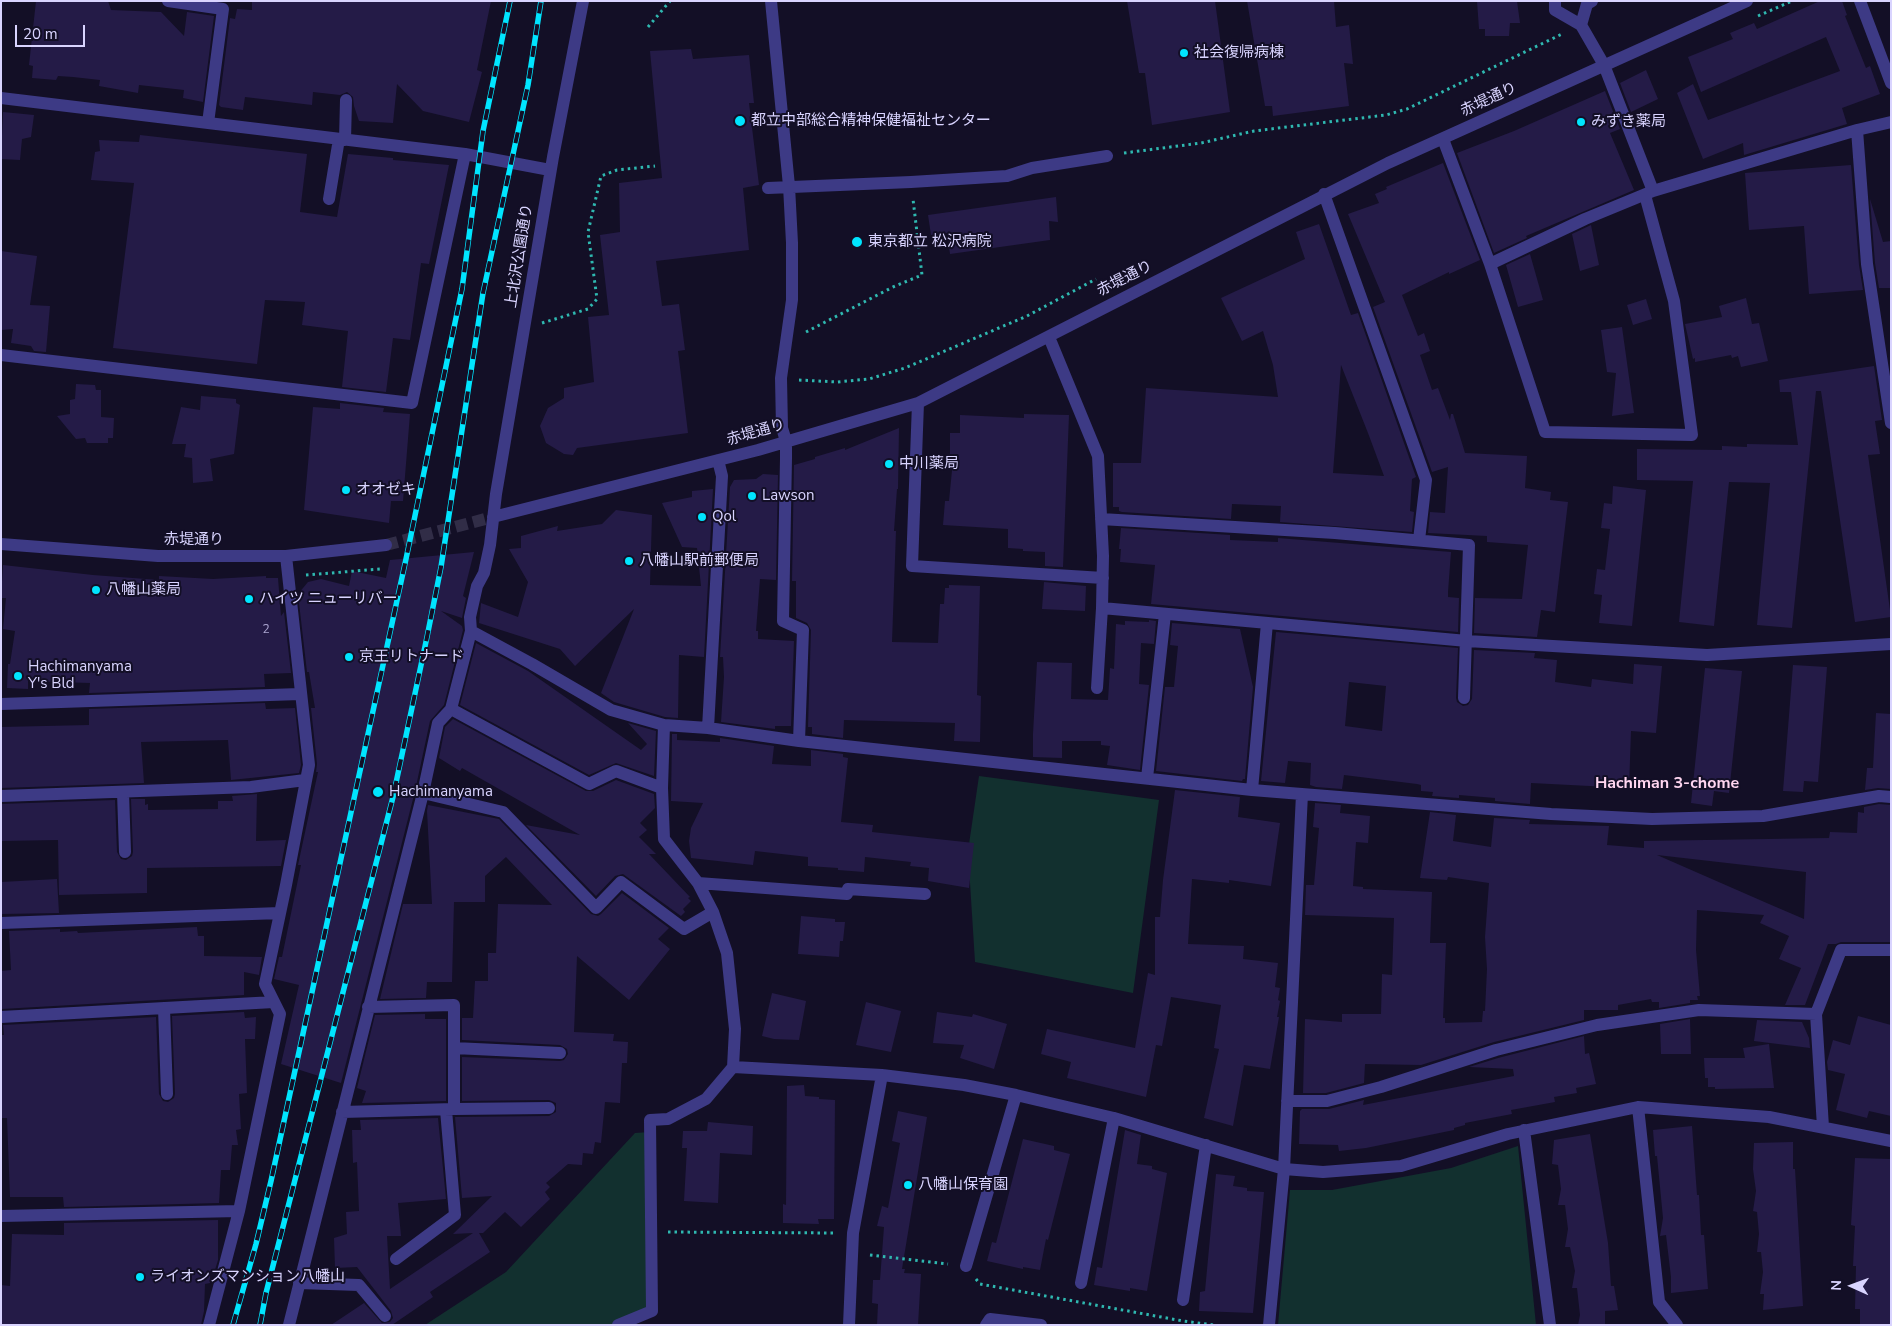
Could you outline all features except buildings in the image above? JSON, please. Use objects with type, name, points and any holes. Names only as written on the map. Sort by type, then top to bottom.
[{"type":"street","points":[[168,1],[223,9],[208,123]]},
{"type":"street","name":"上北沢公園通り","points":[[451,708],[471,632],[470,617],[477,586],[484,573],[488,555],[550,170],[583,1]]},
{"type":"street","points":[[772,1],[789,186],[792,243],[792,300],[781,378],[782,428],[786,441],[783,621],[804,630],[799,741]]},
{"type":"street","points":[[1443,139],[1490,264],[1545,432],[1692,435],[1674,300],[1649,193],[1604,65],[1581,25],[1555,10],[1555,1]]},
{"type":"street","points":[[1581,25],[1588,4],[1592,1]]},
{"type":"street","name":"赤堤通り","points":[[493,517],[718,460],[918,403],[1324,194],[1388,163],[1747,1]]},
{"type":"street","points":[[1860,1],[1891,83]]},
{"type":"street","points":[[1,98],[465,154],[550,170]]},
{"type":"street","points":[[329,199],[342,139],[346,100]]},
{"type":"street","points":[[1490,264],[1585,219],[1649,193],[1857,130],[1891,122]]},
{"type":"street","points":[[1857,130],[1867,264],[1888,390],[1891,423]]},
{"type":"street","points":[[1,356],[412,403],[465,154]]},
{"type":"street","points":[[768,188],[1006,176],[1032,168],[1107,156]]},
{"type":"street","points":[[1324,194],[1426,480],[1419,540]]},
{"type":"street","points":[[1049,336],[1098,456],[1103,578],[1097,688]]},
{"type":"street","points":[[918,403],[912,566],[1103,578]]},
{"type":"street","points":[[708,728],[722,476],[718,460]]},
{"type":"street","points":[[1101,519],[1335,533],[1469,545],[1464,698]]},
{"type":"street","name":"赤堤通り","points":[[1,544],[158,556],[286,556],[386,545]]},
{"type":"street","points":[[209,1325],[239,1211],[280,1014],[265,984],[309,765],[286,556]]},
{"type":"street","points":[[1102,608],[1467,641],[1707,655],[1891,644]]},
{"type":"street","points":[[1147,778],[1165,614]]},
{"type":"street","points":[[1252,790],[1266,623]]},
{"type":"street","points":[[471,632],[532,664],[611,710],[664,725],[708,728],[799,741],[1252,790],[1551,814],[1652,819],[1763,816],[1879,796],[1891,796]]},
{"type":"street","points":[[1,704],[300,694]]},
{"type":"street","points":[[289,1325],[438,723],[451,708],[590,784],[616,770],[662,788]]},
{"type":"street","points":[[618,1325],[652,1311],[650,1120],[668,1119],[706,1099],[733,1068],[735,1030],[727,953],[713,912],[698,883],[664,839],[662,788],[664,725]]},
{"type":"street","points":[[1,796],[252,787],[305,780]]},
{"type":"street","points":[[123,792],[125,852]]},
{"type":"street","points":[[422,793],[503,812],[596,908],[621,882],[684,929],[713,912]]},
{"type":"street","points":[[1268,1325],[1284,1169],[1302,794]]},
{"type":"street","points":[[698,883],[847,894],[848,888],[925,894]]},
{"type":"street","points":[[1,923],[280,913]]},
{"type":"street","points":[[1823,1127],[1816,1014],[1841,950],[1891,950]]},
{"type":"street","points":[[1,1017],[274,1002]]},
{"type":"street","points":[[368,1007],[454,1005],[454,1048],[450,1109],[454,1215],[396,1259]]},
{"type":"street","points":[[164,1008],[167,1094]]},
{"type":"street","points":[[1287,1101],[1327,1101],[1381,1087],[1496,1050],[1597,1025],[1700,1010],[1816,1014]]},
{"type":"street","points":[[454,1048],[560,1052]]},
{"type":"street","points":[[733,1068],[882,1075],[964,1085],[1016,1094],[1114,1118],[1284,1169],[1323,1172],[1401,1166],[1524,1130],[1638,1107],[1769,1117],[1891,1141]]},
{"type":"street","points":[[849,1325],[853,1233],[882,1075]]},
{"type":"street","points":[[966,1266],[1016,1094]]},
{"type":"street","points":[[1638,1107],[1659,1302],[1677,1325]]},
{"type":"street","points":[[342,1112],[549,1108]]},
{"type":"street","points":[[1081,1283],[1114,1118]]},
{"type":"street","points":[[1524,1130],[1550,1325]]},
{"type":"street","points":[[1183,1300],[1206,1145]]},
{"type":"street","points":[[1,1216],[239,1211]]},
{"type":"street","points":[[299,1283],[359,1285],[385,1316]]},
{"type":"street","points":[[986,1325],[990,1320],[1041,1325]]},
{"type":"path","points":[[648,27],[670,1]]},
{"type":"path","points":[[1107,156],[1201,143],[1254,130],[1386,114],[1407,109],[1581,25]]},
{"type":"path","points":[[541,323],[588,309],[597,298],[588,232],[601,176],[617,170],[655,166]]},
{"type":"path","points":[[786,342],[893,287],[922,275],[911,182]]},
{"type":"path","points":[[781,378],[837,382],[869,380],[905,368],[1027,316],[1096,279]]},
{"type":"path","points":[[305,575],[380,568]]},
{"type":"path","points":[[668,1223],[668,1232],[853,1233]]},
{"type":"path","points":[[852,1253],[966,1266],[980,1284],[1214,1325]]},
{"type":"green space","points":[[979,776],[1159,800],[1133,993],[975,962],[968,851]]},
{"type":"green space","points":[[650,1132],[652,1311],[618,1325],[425,1325],[506,1272],[635,1133]]},
{"type":"green space","points":[[1518,1146],[1536,1325],[1278,1325],[1290,1190],[1332,1190],[1451,1168]]},
{"type":"tunnel","points":[[386,545],[493,517]]},
{"type":"railway","points":[[233,1325],[256,1244],[271,1181],[406,559],[462,289],[483,131],[510,1]]},
{"type":"railway","points":[[260,1325],[266,1293],[393,797],[427,637],[441,567],[483,293],[528,85],[541,1]]},
{"type":"place","name":"社会復帰病棟","points":[[1184,53]]},
{"type":"place","name":"都立中部総合精神保健福祉センター","points":[[740,121]]},
{"type":"place","name":"みずき薬局","points":[[1581,122]]},
{"type":"place","name":"東京都立 松沢病院","points":[[857,242]]},
{"type":"place","name":"中川薬局","points":[[889,464]]},
{"type":"place","name":"オオゼキ","points":[[346,490]]},
{"type":"place","name":"Lawson","points":[[752,496]]},
{"type":"place","name":"Qol","points":[[702,517]]},
{"type":"place","name":"八幡山駅前郵便局","points":[[629,561]]},
{"type":"place","name":"八幡山薬局","points":[[96,590]]},
{"type":"place","name":"ハイツ ニューリバー","points":[[249,599]]},
{"type":"place","name":"京王リトナード","points":[[349,657]]},
{"type":"place","name":"Hachimanyama Y's Bld","points":[[18,676]]},
{"type":"place","name":"Hachimanyama","points":[[378,792]]},
{"type":"place","name":"八幡山保育園","points":[[908,1185]]},
{"type":"place","name":"ライオンズマンション八幡山","points":[[140,1277]]},
{"type":"district","name":"Hachiman 3-chome","points":[[1667,784]]}]
